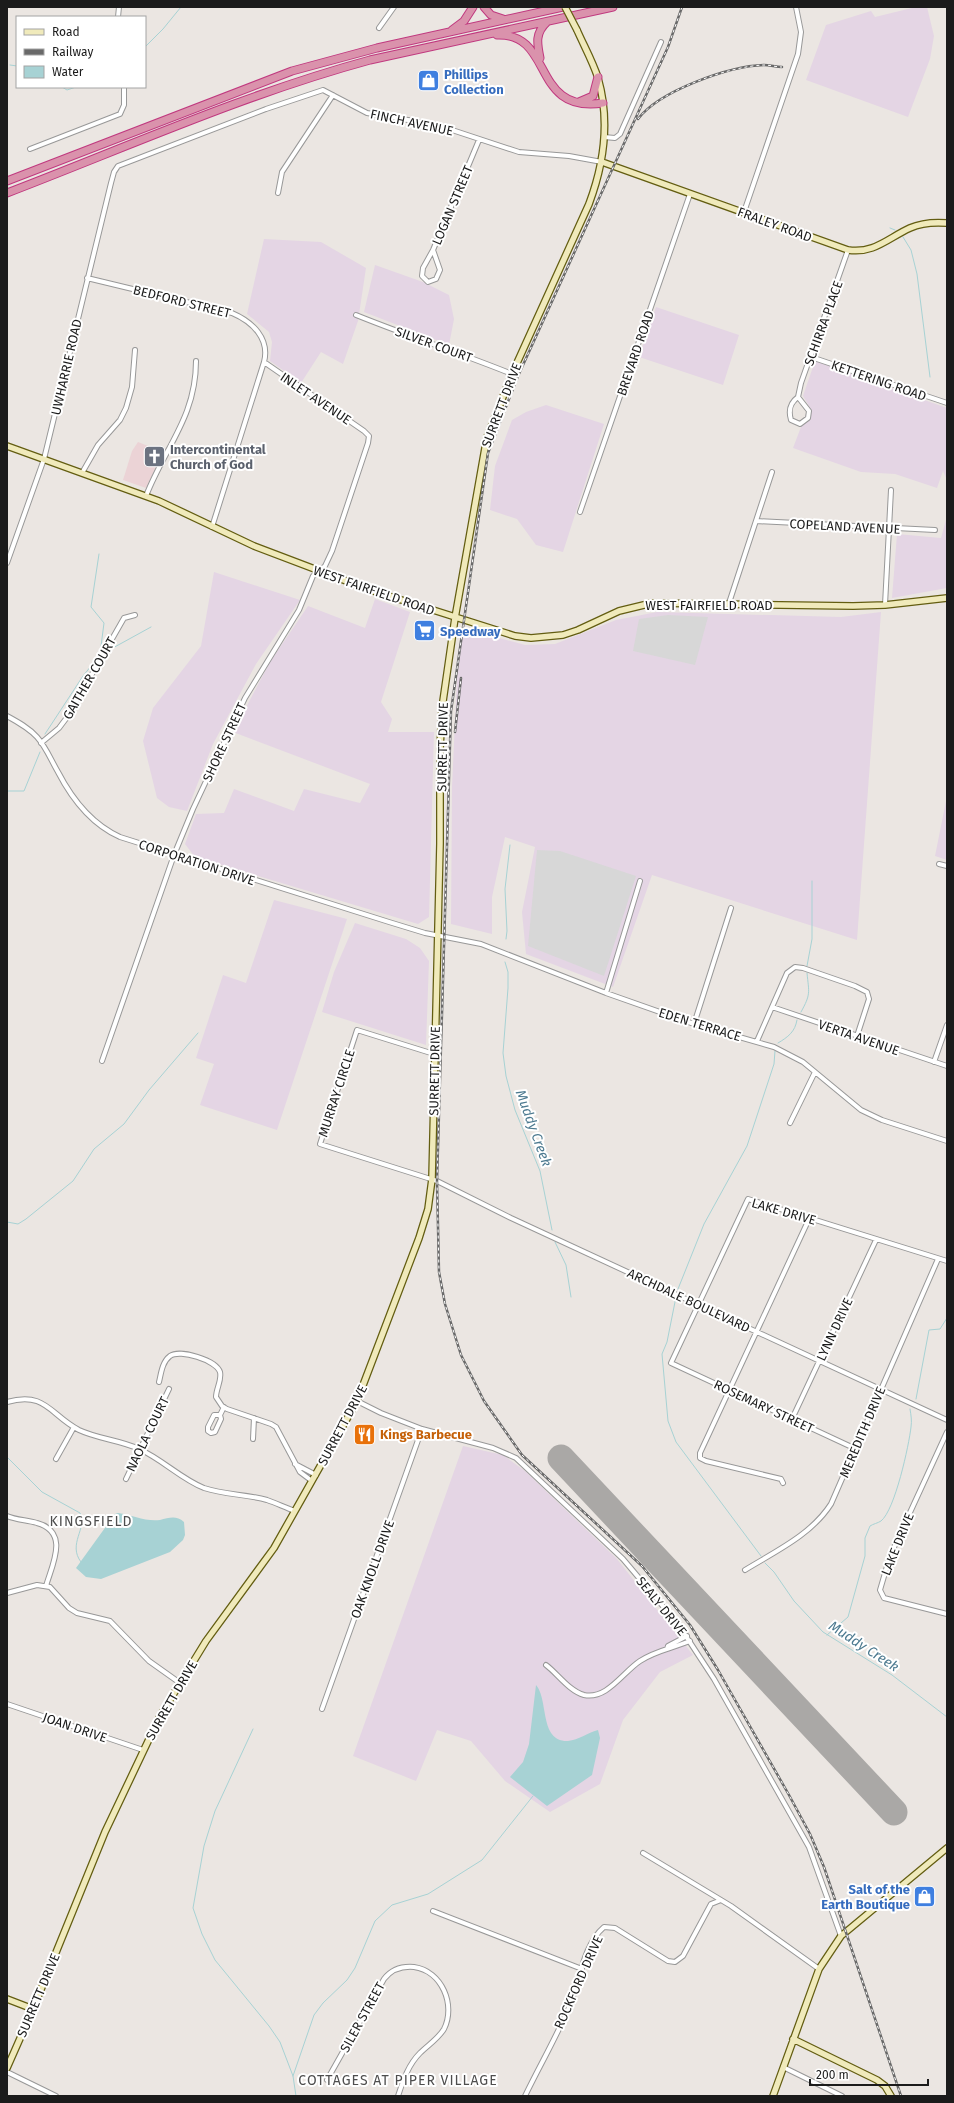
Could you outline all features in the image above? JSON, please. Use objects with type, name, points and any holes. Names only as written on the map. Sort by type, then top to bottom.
[{"type":"highway","points":[[448,32],[464,21],[473,7]]},
{"type":"highway","points":[[484,7],[486,11],[497,19],[507,19]]},
{"type":"highway","points":[[7,181],[292,71],[376,48],[564,7]]},
{"type":"highway","points":[[7,193],[301,80],[370,60],[613,7]]},
{"type":"highway","points":[[541,66],[537,41],[538,33],[548,21]]},
{"type":"highway","points":[[482,36],[503,35],[513,37],[535,53],[552,87],[561,95],[577,102],[589,105],[603,103]]},
{"type":"highway","points":[[577,102],[593,96],[598,77]]},
{"type":"street","points":[[379,28],[394,7]]},
{"type":"street","name":"SURRETT DRIVE","points":[[7,2068],[33,2009],[105,1832],[143,1750],[206,1640],[274,1548],[357,1401],[419,1238],[428,1209],[432,1179],[442,708],[455,618],[483,452],[492,422],[512,374],[589,204],[602,162],[604,137],[603,103],[598,77],[577,30],[564,7]]},
{"type":"street","points":[[744,212],[798,54],[800,27],[796,7]]},
{"type":"street","points":[[604,137],[615,138],[620,134],[662,42]]},
{"type":"street","points":[[30,149],[117,116],[123,108],[124,88]]},
{"type":"street","name":"FINCH AVENUE","points":[[117,168],[123,164],[300,96],[323,90],[367,113],[438,125],[479,140],[519,152],[569,156],[602,162]]},
{"type":"street","points":[[278,193],[282,172],[333,94]]},
{"type":"street","name":"LOGAN STREET","points":[[433,250],[439,265],[438,277],[432,282],[426,281],[422,276],[423,268],[433,250],[479,140]]},
{"type":"street","name":"FRALEY ROAD","points":[[602,162],[848,250],[858,251],[872,249],[910,228],[922,224],[947,223]]},
{"type":"street","name":"UWHARRIE ROAD","points":[[7,563],[44,460],[111,183],[117,168]]},
{"type":"street","name":"BREVARD ROAD","points":[[580,512],[690,194]]},
{"type":"street","name":"SCHIRRA PLACE","points":[[798,397],[809,411],[808,418],[800,424],[791,420],[789,412],[792,401],[798,397],[801,383],[848,250]]},
{"type":"street","name":"BEDFORD STREET","points":[[88,278],[237,316],[252,326],[264,341],[266,352],[264,362],[212,527]]},
{"type":"street","name":"SILVER COURT","points":[[356,315],[397,331],[432,342],[512,374]]},
{"type":"street","points":[[82,473],[98,445],[120,420],[126,408],[132,387],[135,350]]},
{"type":"street","name":"KETTERING ROAD","points":[[811,358],[947,403]]},
{"type":"street","points":[[146,496],[188,410],[196,379],[196,361]]},
{"type":"street","name":"INLET AVENUE","points":[[264,362],[368,435]]},
{"type":"street","name":"SHORE STREET","points":[[102,1061],[174,856],[193,809],[234,720],[257,678],[299,610],[313,576],[325,566],[332,551],[368,443],[368,435]]},
{"type":"street","name":"WEST FAIRFIELD ROAD","points":[[7,446],[146,496],[256,547],[319,571],[455,618],[515,636],[547,637],[578,630],[606,616],[637,606],[660,603],[729,603],[823,607],[885,605],[947,598]]},
{"type":"street","points":[[729,603],[772,472]]},
{"type":"street","points":[[885,605],[891,490]]},
{"type":"street","name":"COPELAND AVENUE","points":[[756,521],[935,530]]},
{"type":"street","name":"GAITHER COURT","points":[[41,743],[59,728],[68,716],[124,618],[134,615]]},
{"type":"street","name":"CORPORATION DRIVE","points":[[7,716],[31,731],[41,743],[73,797],[99,825],[122,838],[174,856],[375,918],[437,934]]},
{"type":"street","points":[[939,864],[947,866]]},
{"type":"street","points":[[606,993],[640,881]]},
{"type":"street","points":[[694,1024],[731,908]]},
{"type":"street","name":"EDEN TERRACE","points":[[437,934],[481,944],[606,993],[694,1024],[757,1041],[789,1053],[815,1072],[861,1110],[882,1120],[947,1141]]},
{"type":"street","points":[[757,1041],[789,970],[795,967],[855,986],[867,992],[869,999],[857,1036]]},
{"type":"street","name":"VERTA AVENUE","points":[[772,1007],[947,1066]]},
{"type":"street","points":[[934,1062],[947,1025]]},
{"type":"street","name":"MURRAY CIRCLE","points":[[432,1179],[320,1144],[357,1030],[434,1054]]},
{"type":"street","points":[[790,1123],[815,1072]]},
{"type":"street","name":"ARCHDALE BOULEVARD","points":[[432,1179],[947,1420]]},
{"type":"street","name":"LAKE DRIVE","points":[[671,1363],[748,1199],[947,1261]]},
{"type":"street","points":[[783,1482],[781,1479],[729,1468],[700,1458],[700,1453],[810,1219]]},
{"type":"street","name":"LYNN DRIVE","points":[[792,1419],[876,1240]]},
{"type":"street","name":"MEREDITH DRIVE","points":[[745,1570],[808,1531],[821,1518],[831,1504],[938,1259]]},
{"type":"street","points":[[159,1382],[166,1360],[175,1354],[185,1354],[210,1362],[220,1373],[216,1397],[224,1408],[272,1424],[276,1428],[300,1472],[312,1481]]},
{"type":"street","name":"ROSEMARY STREET","points":[[671,1363],[856,1448]]},
{"type":"street","name":"NAOLA COURT","points":[[126,1479],[169,1389]]},
{"type":"street","points":[[7,1402],[16,1400],[31,1400],[43,1403],[51,1408],[62,1419],[89,1435],[140,1449],[203,1487],[235,1496],[266,1500],[295,1511]]},
{"type":"street","name":"SEALY DRIVE","points":[[357,1401],[382,1414],[422,1429],[493,1448],[516,1458],[623,1559],[650,1589],[687,1636],[709,1670],[806,1841],[818,1868],[841,1936]]},
{"type":"street","points":[[220,1415],[224,1408]]},
{"type":"street","points":[[252,1439],[254,1418]]},
{"type":"street","points":[[56,1459],[74,1427]]},
{"type":"street","name":"OAK KNOLL DRIVE","points":[[322,1708],[422,1429]]},
{"type":"street","name":"LAKE DRIVE","points":[[947,1432],[898,1537],[887,1565],[880,1590],[884,1598],[947,1614]]},
{"type":"street","points":[[295,1464],[316,1475]]},
{"type":"street","points":[[7,1516],[39,1523],[52,1531],[57,1549],[46,1586]]},
{"type":"street","points":[[7,1593],[37,1585],[50,1587],[69,1608],[77,1613],[110,1621],[149,1661],[180,1683]]},
{"type":"street","points":[[667,1649],[668,1646],[687,1636]]},
{"type":"street","points":[[546,1665],[574,1690],[583,1695],[590,1695],[604,1691],[639,1662],[667,1649],[670,1650],[690,1641]]},
{"type":"street","name":"JOAN DRIVE","points":[[7,1704],[143,1750]]},
{"type":"street","points":[[773,2096],[819,1969],[825,1957],[841,1936],[947,1848]]},
{"type":"street","points":[[643,1853],[721,1900],[819,1969]]},
{"type":"street","name":"ROCKFORD DRIVE","points":[[525,2096],[571,2003],[582,1969],[595,1939],[604,1927],[615,1928],[668,1961],[677,1962],[683,1956],[711,1904],[721,1900]]},
{"type":"street","points":[[433,1911],[582,1969]]},
{"type":"street","name":"SILER STREET","points":[[327,2080],[384,1979],[398,1969],[417,1968],[423,1970],[439,1982],[447,1998],[448,2015],[443,2030],[412,2062],[398,2096]]},
{"type":"street","points":[[7,1999],[33,2009]]},
{"type":"street","points":[[793,2039],[869,2075],[885,2086],[891,2096]]},
{"type":"street","points":[[783,2067],[842,2096]]},
{"type":"street","points":[[7,2072],[56,2096]]},
{"type":"shaded area","points":[[916,7],[927,7],[934,36],[930,59],[908,117],[806,80],[826,25],[871,11],[875,17]]},
{"type":"shaded area","points":[[264,239],[321,242],[366,268],[358,321],[343,364],[321,352],[301,383],[270,361],[272,342],[269,332],[247,314]]},
{"type":"shaded area","points":[[375,265],[423,282],[449,295],[454,319],[449,345],[364,312]]},
{"type":"shaded area","points":[[656,307],[739,335],[723,385],[639,357]]},
{"type":"shaded area","points":[[815,361],[947,408],[947,480],[943,471],[937,488],[895,474],[861,472],[793,448],[809,406],[803,396]]},
{"type":"shaded area","points":[[546,405],[604,424],[563,552],[536,545],[517,519],[490,510],[495,466],[512,420],[526,412]]},
{"type":"shaded area","points":[[138,442],[163,452],[146,488],[123,480],[132,451]]},
{"type":"shaded area","points":[[947,516],[947,588],[892,598],[897,534],[941,538]]},
{"type":"shaded area","points":[[214,572],[300,600],[256,664],[213,744],[187,811],[169,807],[157,798],[143,741],[153,708],[201,646]]},
{"type":"shaded area","points":[[375,599],[410,612],[381,702],[392,719],[388,732],[434,732],[429,917],[418,924],[195,857],[185,844],[196,814],[224,813],[234,789],[294,811],[304,789],[360,803],[370,784],[233,732],[270,662],[308,606],[365,628]]},
{"type":"shaded area","points":[[657,612],[841,617],[881,612],[857,940],[652,875],[613,987],[526,954],[522,912],[535,847],[505,837],[492,897],[492,934],[451,924],[452,787],[457,679],[463,628],[525,645],[555,644],[616,620]]},
{"type":"shaded area","points":[[668,615],[708,617],[695,665],[633,651],[639,619]]},
{"type":"shaded area","points":[[947,796],[947,860],[935,856]]},
{"type":"shaded area","points":[[537,850],[560,851],[636,876],[604,976],[528,946]]},
{"type":"shaded area","points":[[274,900],[347,919],[277,1130],[200,1105],[214,1064],[196,1058],[223,975],[246,983]]},
{"type":"shaded area","points":[[355,923],[406,939],[420,948],[429,961],[426,1045],[322,1012],[334,972]]},
{"type":"shaded area","points":[[463,1446],[503,1455],[525,1471],[617,1559],[693,1655],[660,1672],[623,1720],[600,1784],[550,1812],[505,1781],[471,1741],[437,1730],[416,1781],[353,1756]]},
{"type":"water","points":[[118,1513],[150,1520],[178,1518],[184,1522],[185,1535],[183,1540],[170,1552],[101,1579],[86,1577],[76,1568],[115,1514]]},
{"type":"water","points":[[536,1685],[540,1692],[549,1728],[553,1735],[559,1739],[568,1741],[598,1730],[600,1738],[592,1775],[547,1806],[510,1777],[523,1762],[529,1744]]},
{"type":"waterway","points":[[146,46],[163,29],[181,7]]},
{"type":"waterway","points":[[10,65],[16,66]]},
{"type":"waterway","points":[[64,88],[67,90],[73,88]]},
{"type":"waterway","points":[[890,228],[895,230]]},
{"type":"waterway","points":[[903,237],[911,250],[917,274],[930,377]]},
{"type":"waterway","points":[[99,554],[91,607],[104,623],[100,654]]},
{"type":"waterway","points":[[111,649],[151,627]]},
{"type":"waterway","points":[[45,734],[83,676],[100,655]]},
{"type":"waterway","points":[[7,791],[24,791],[40,752]]},
{"type":"waterway","name":"Muddy Creek","points":[[506,939],[505,889],[510,845]]},
{"type":"waterway","points":[[807,966],[812,939],[812,881]]},
{"type":"waterway","name":"Muddy Creek","points":[[505,962],[508,972],[503,1053],[506,1076],[515,1110],[540,1171],[552,1230]]},
{"type":"waterway","points":[[801,1012],[808,993],[807,973]]},
{"type":"waterway","points":[[778,1043],[785,1039],[795,1028],[797,1020]]},
{"type":"waterway","points":[[7,1222],[18,1224],[73,1181],[94,1149],[124,1124],[149,1090],[198,1033]]},
{"type":"waterway","points":[[678,1289],[704,1224],[747,1146],[774,1064],[775,1051]]},
{"type":"waterway","name":"Muddy Creek","points":[[555,1242],[566,1265],[571,1297]]},
{"type":"waterway","name":"Muddy Creek","points":[[676,1297],[667,1342],[662,1354],[668,1421],[676,1442],[761,1556]]},
{"type":"waterway","points":[[916,1399],[929,1330],[940,1329],[947,1318]]},
{"type":"waterway","points":[[827,1635],[848,1617],[865,1556],[865,1538],[870,1526],[881,1521],[886,1515],[896,1491],[910,1436],[910,1409]]},
{"type":"waterway","points":[[7,1457],[42,1492],[80,1513],[82,1524],[76,1549],[77,1555],[81,1562]]},
{"type":"waterway","name":"Muddy Creek","points":[[765,1563],[774,1572],[794,1601],[823,1632],[892,1675],[947,1717]]},
{"type":"waterway","points":[[253,1729],[215,1811],[204,1846],[193,1908],[202,1934],[215,1960],[269,2026],[280,2042],[293,2076],[296,2096]]},
{"type":"waterway","points":[[293,2076],[314,2015],[323,2003],[347,1980],[355,1968],[375,1921],[392,1905],[428,1894],[482,1860],[533,1796]]},
{"type":"runway","points":[[561,1458],[894,1812]]},
{"type":"railway","points":[[682,7],[668,47],[518,376],[488,453],[451,711],[437,1181],[439,1272],[445,1304],[461,1355],[484,1401],[522,1455],[642,1566],[690,1625],[718,1670],[789,1795],[810,1834],[824,1867],[901,2096]]},
{"type":"railway","points":[[638,119],[648,109],[662,99],[678,90],[714,75],[749,66],[764,65],[782,67]]},
{"type":"railway","points":[[455,732],[461,678]]},
{"type":"place","name":"Phillips Collection","points":[[429,81]]},
{"type":"place","name":"Intercontinental Church of God","points":[[155,456]]},
{"type":"place","name":"Speedway","points":[[425,631]]},
{"type":"place","name":"Kings Barbecue","points":[[364,1434]]},
{"type":"place","name":"Salt of the Earth Boutique","points":[[925,1896]]},
{"type":"district","name":"KINGSFIELD","points":[[91,1521]]},
{"type":"district","name":"COTTAGES AT PIPER VILLAGE","points":[[398,2080]]}]
